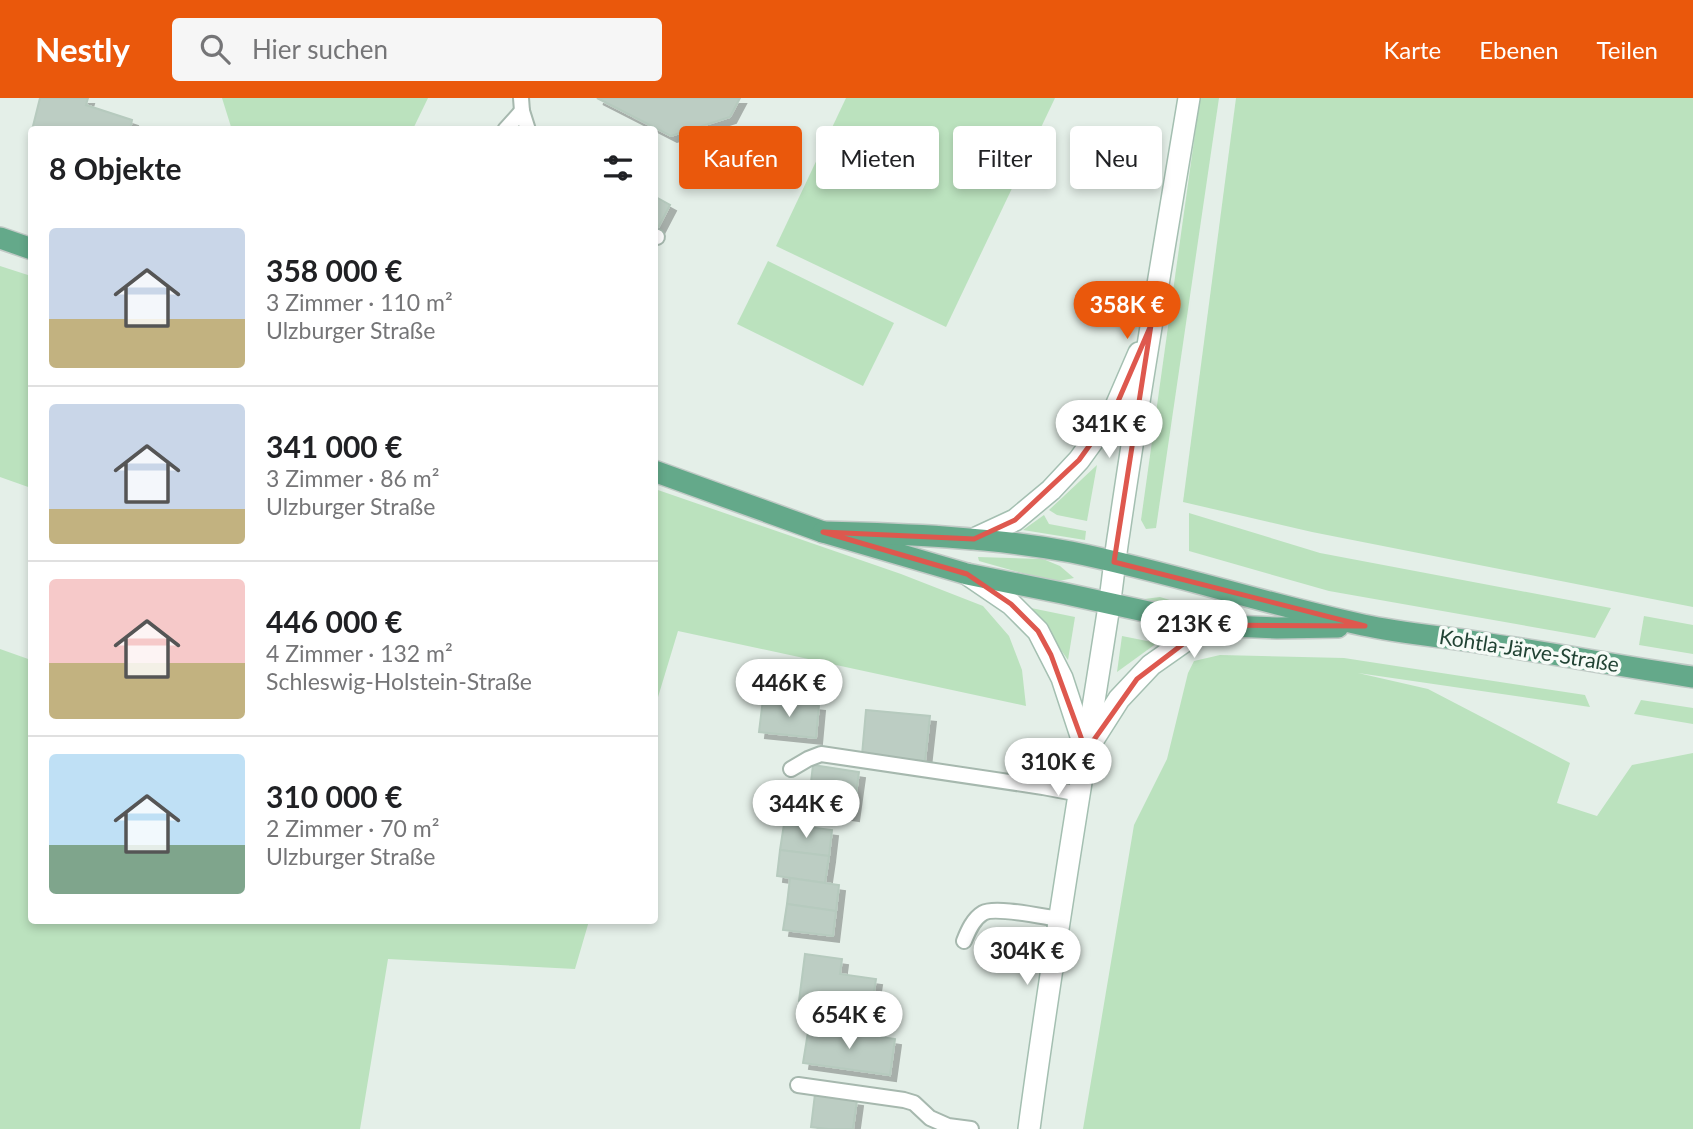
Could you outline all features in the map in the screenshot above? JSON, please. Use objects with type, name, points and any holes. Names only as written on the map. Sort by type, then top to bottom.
[{"type":"main road","points":[[1029,1129],[1045,1006],[1189,98]]},
{"type":"main road","points":[[0,238],[28,248]]},
{"type":"main road","points":[[974,539],[1015,520],[1051,490],[1079,460],[1113,413],[1151,325]]},
{"type":"main road","name":"Kohtla-Järve-Straße","points":[[658,472],[823,531],[967,575],[1208,625],[1278,628],[1365,626]]},
{"type":"main road","name":"Kohtla-Järve-Straße","points":[[823,531],[974,539],[1069,552],[1160,572],[1365,626],[1693,677]]},
{"type":"main road","points":[[967,575],[1011,604],[1038,631],[1062,678],[1086,751]]},
{"type":"main road","points":[[1086,751],[1119,699],[1137,679],[1156,660],[1208,625]]},
{"type":"lane","points":[[508,126],[522,105]]},
{"type":"lane","points":[[522,105],[527,126]]},
{"type":"lane","points":[[791,769],[821,754],[1080,794]]},
{"type":"lane","points":[[964,941],[971,925],[982,914],[995,910],[1060,919]]},
{"type":"lane","points":[[798,1085],[904,1100],[915,1103],[930,1118],[948,1126],[971,1129]]},
{"type":"highlighted area","points":[[1151,325],[1114,562],[1365,626],[1208,625],[1137,679],[1086,751],[1051,655],[1038,631],[1011,604],[967,574],[823,532],[974,539],[1015,520],[1079,460],[1113,413]]},
{"type":"green space","points":[[222,98],[428,98],[414,126],[231,126]]},
{"type":"green space","points":[[846,98],[1055,98],[1042,126],[953,126],[953,189],[1012,189],[946,327],[776,246],[816,161],[816,189],[939,189],[939,126],[833,126]]},
{"type":"green space","points":[[1200,98],[1219,98],[1156,528],[1146,529],[1141,520]]},
{"type":"green space","points":[[1236,98],[1693,98],[1693,607],[1312,532],[1183,502]]},
{"type":"green space","points":[[768,261],[894,323],[863,386],[737,324]]},
{"type":"green space","points":[[0,266],[28,275],[28,487],[0,477]]},
{"type":"green space","points":[[1097,465],[1087,521],[1057,515],[1049,510]]},
{"type":"green space","points":[[658,490],[901,574],[983,606],[1009,636],[1022,670],[1026,706],[678,631],[658,697]]},
{"type":"green space","points":[[1189,513],[1320,553],[1611,608],[1595,638],[1329,591],[1189,551]]},
{"type":"green space","points":[[1044,515],[1049,524],[1086,531],[1085,540],[1023,530]]},
{"type":"green space","points":[[978,557],[1043,559],[1060,566],[1074,578],[1054,582],[979,561]]},
{"type":"green space","points":[[1160,597],[1228,618],[1194,617],[1136,600]]},
{"type":"green space","points":[[1031,608],[1075,617],[1068,660]]},
{"type":"green space","points":[[1644,616],[1693,625],[1693,654],[1639,645]]},
{"type":"green space","points":[[1122,636],[1157,643],[1117,672]]},
{"type":"green space","points":[[0,649],[28,659],[28,924],[588,924],[575,969],[388,959],[360,1129],[0,1129]]},
{"type":"green space","points":[[1220,655],[1344,658],[1585,695],[1590,707],[1358,673],[1428,689],[1570,763],[1557,803],[1597,816],[1632,765],[1693,753],[1693,1129],[1083,1129],[1134,825],[1167,759],[1188,673],[1194,661]]},
{"type":"green space","points":[[1641,700],[1693,708],[1693,724],[1634,714]]},
{"type":"building","points":[[40,98],[88,98],[86,105],[132,120],[131,126],[33,126]]},
{"type":"building","points":[[597,98],[740,98],[730,117],[702,126],[679,126],[679,133],[671,136],[658,129],[658,126],[652,126]]},
{"type":"building","points":[[658,198],[670,205],[658,228]]},
{"type":"building","points":[[763,699],[819,705],[816,738],[759,732]]},
{"type":"building","points":[[866,710],[930,716],[925,761],[862,755]]},
{"type":"building","points":[[813,765],[859,772],[853,815],[808,808]]},
{"type":"building","points":[[784,824],[832,830],[829,856],[780,850]]},
{"type":"building","points":[[780,850],[829,856],[825,883],[777,876]]},
{"type":"building","points":[[790,878],[839,885],[836,911],[787,904]]},
{"type":"building","points":[[787,904],[836,911],[833,936],[783,930]]},
{"type":"building","points":[[805,954],[842,959],[840,974],[876,979],[871,1011],[799,1001]]},
{"type":"building","points":[[809,1026],[895,1039],[890,1075],[803,1063]]},
{"type":"building","points":[[815,1094],[857,1100],[853,1129],[811,1127]]}]
